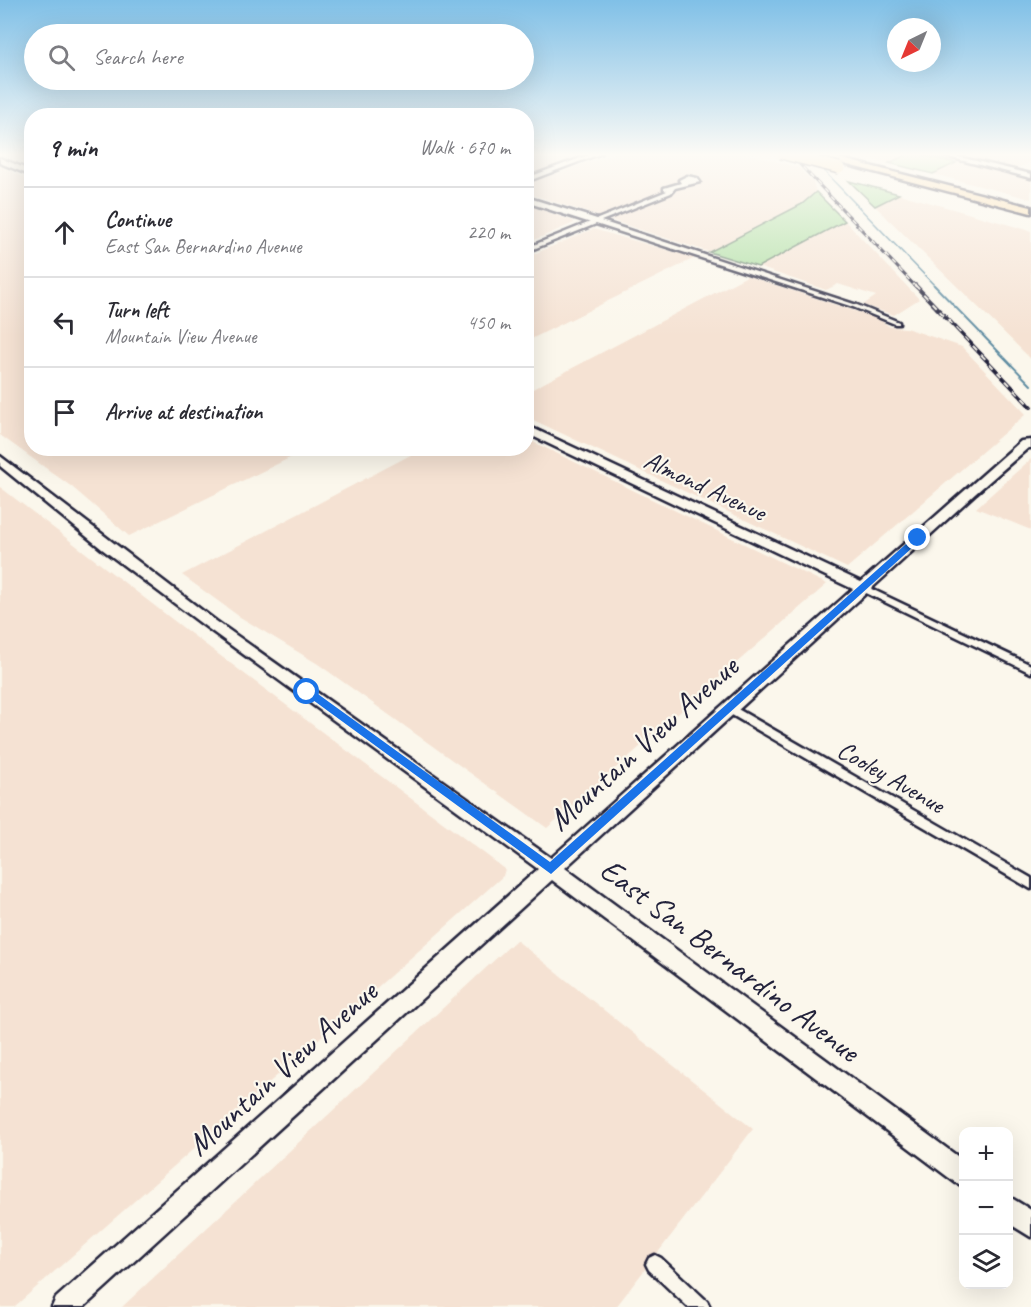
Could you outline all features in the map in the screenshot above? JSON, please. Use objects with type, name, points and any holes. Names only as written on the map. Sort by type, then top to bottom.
[{"type":"main road","points":[[572,214],[594,221]]},
{"type":"main road","name":"Mountain View Avenue","points":[[64,1307],[863,588],[1028,444],[1022,438],[1031,431]]},
{"type":"main road","name":"Almond Avenue","points":[[534,432],[863,588]]},
{"type":"main road","name":"East San Bernardino Avenue","points":[[0,460],[107,546],[551,869],[959,1172]]},
{"type":"main road","points":[[1013,1212],[1031,1225]]},
{"type":"street","points":[[534,247],[612,214]]},
{"type":"street","points":[[594,221],[855,306],[897,323]]},
{"type":"street","points":[[863,588],[1031,669]]},
{"type":"street","name":"Cooley Avenue","points":[[729,708],[1031,884]]},
{"type":"street","points":[[655,1264],[701,1307]]},
{"type":"shaded area","points":[[0,214],[24,214],[24,452],[0,435]]},
{"type":"shaded area","points":[[534,214],[553,214],[574,223],[534,240]]},
{"type":"shaded area","points":[[592,214],[783,214],[709,252]]},
{"type":"shaded area","points":[[883,214],[970,214],[1031,231],[1031,359]]},
{"type":"shaded area","points":[[845,221],[919,299],[894,315],[863,305],[876,296],[838,284],[826,290],[758,267]]},
{"type":"shaded area","points":[[593,229],[695,258],[534,338],[534,254]]},
{"type":"shaded area","points":[[747,276],[879,319],[890,327],[906,328],[962,347],[1026,414],[847,568],[534,420],[534,388]]},
{"type":"shaded area","points":[[534,442],[827,584],[547,828],[318,664],[240,617],[182,575],[409,456],[534,456]]},
{"type":"shaded area","points":[[29,456],[294,456],[129,536],[72,487]]},
{"type":"shaded area","points":[[1031,459],[1031,530],[976,508]]},
{"type":"shaded area","points":[[0,487],[190,633],[505,869],[503,876],[14,1307],[0,1307]]},
{"type":"shaded area","points":[[516,940],[753,1129],[616,1307],[122,1307]]},
{"type":"green space","points":[[783,214],[838,214],[845,221],[758,267],[709,252]]},
{"type":"waterway","points":[[865,214],[936,287]]},
{"type":"waterway","points":[[934,285],[1031,385]]},
{"type":"railway","points":[[847,214],[916,287]]},
{"type":"railway","points":[[915,285],[1031,407]]},
{"type":"route","points":[[307,692],[551,869],[918,538]]}]
